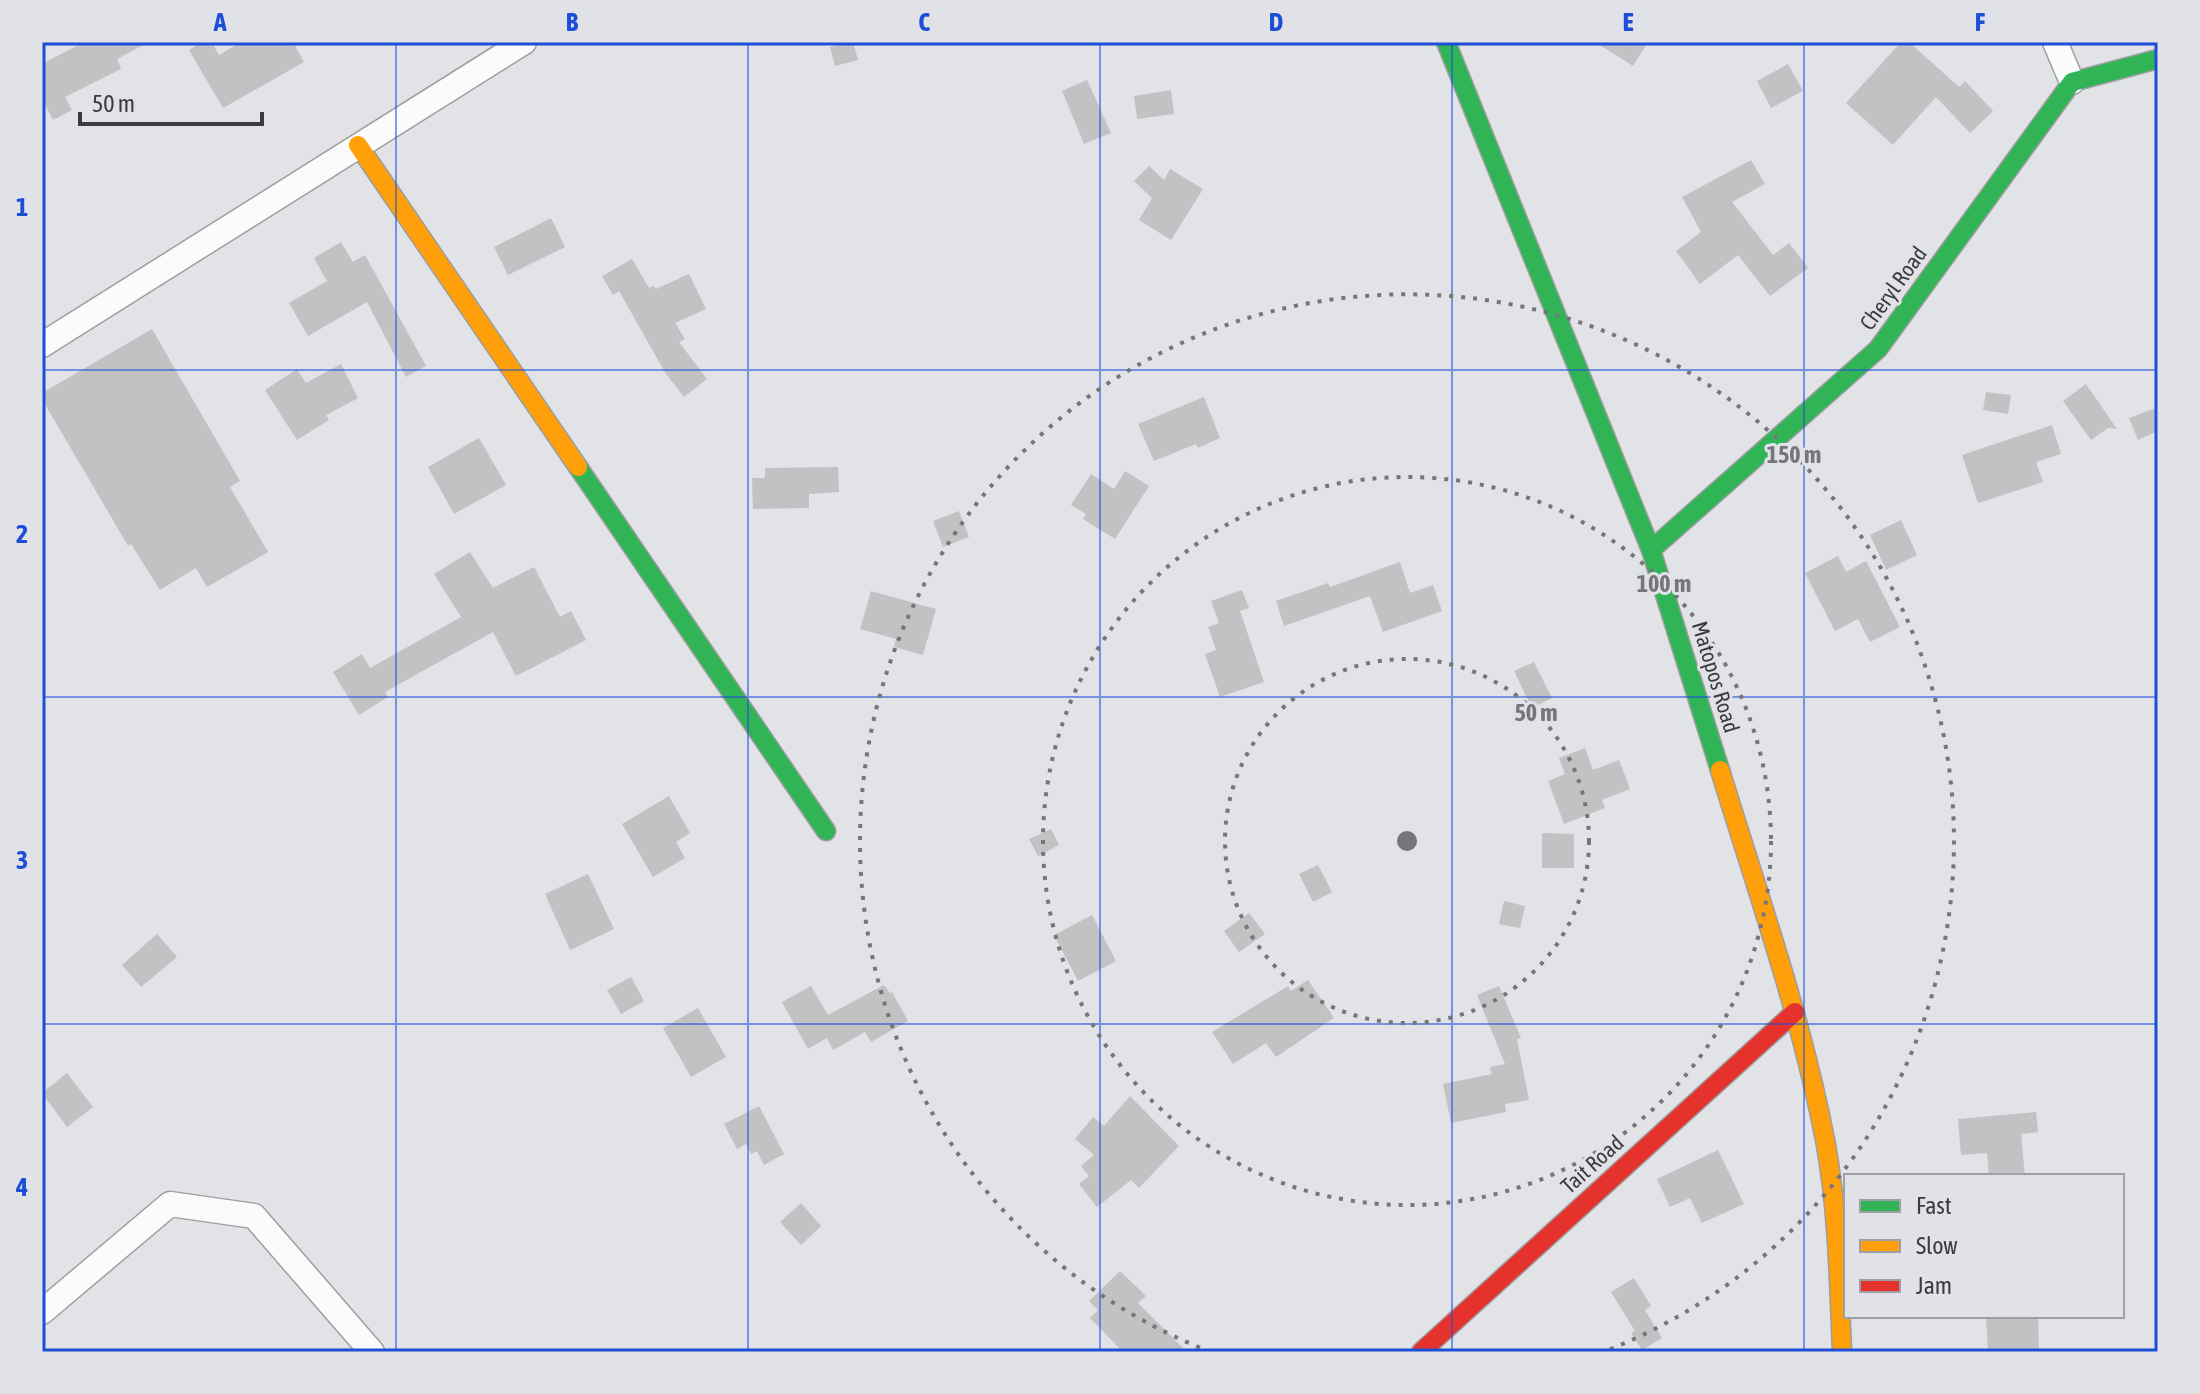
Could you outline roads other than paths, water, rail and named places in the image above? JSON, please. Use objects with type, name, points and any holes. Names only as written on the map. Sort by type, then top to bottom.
[{"type":"street","points":[[42,345],[524,42]]},
{"type":"street","name":"Matopos Road","points":[[1446,42],[1651,550],[1795,1012],[1826,1147],[1837,1241],[1842,1352]]},
{"type":"street","points":[[2055,42],[2072,82],[2158,59]]},
{"type":"street","name":"Cheryl Road","points":[[1651,550],[1878,349],[2072,82]]},
{"type":"street","points":[[358,145],[826,831]]},
{"type":"street","name":"Tait Road","points":[[1421,1352],[1795,1012]]},
{"type":"street","points":[[42,1312],[170,1204],[254,1216],[372,1352]]}]
